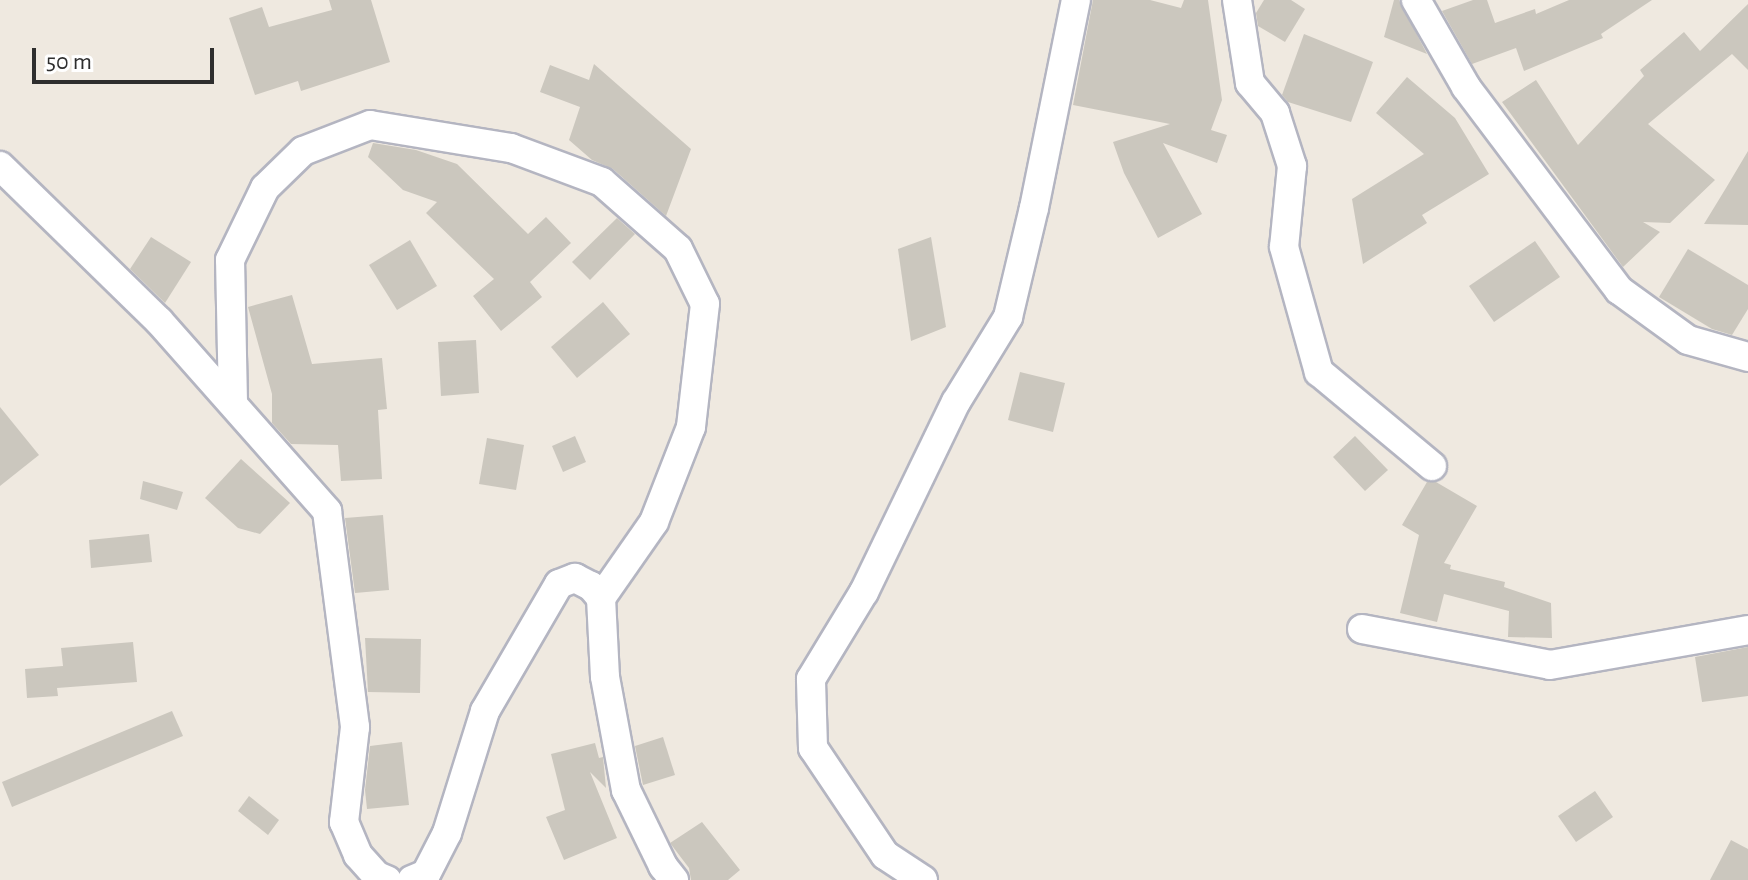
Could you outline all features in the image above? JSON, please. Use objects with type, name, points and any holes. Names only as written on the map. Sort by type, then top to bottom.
[{"type":"street","points":[[923,880],[885,855],[813,748],[811,679],[864,592],[956,402],[1008,317],[1034,208],[1076,0]]},
{"type":"street","points":[[1237,0],[1250,83],[1275,113],[1292,166],[1284,247],[1319,372],[1432,466]]},
{"type":"street","points":[[1416,0],[1466,87],[1619,290],[1688,340],[1748,357]]},
{"type":"street","points":[[233,402],[230,260],[265,188],[303,151],[370,125],[511,148],[602,182],[678,249],[705,304],[691,427],[654,522],[601,598]]},
{"type":"street","points":[[0,166],[159,321],[327,511],[355,727],[344,822],[358,855],[377,876],[387,880]]},
{"type":"street","points":[[412,880],[426,874],[447,833],[485,711],[559,584],[575,578],[591,586],[601,598],[605,677],[626,790],[663,866],[674,880]]},
{"type":"street","points":[[1362,629],[1550,665],[1748,630]]},
{"type":"building","points":[[329,0],[371,0],[390,62],[301,91],[298,81],[255,95],[229,18],[262,7],[269,27],[332,10]]},
{"type":"building","points":[[1093,0],[1150,0],[1181,8],[1184,0],[1208,0],[1222,100],[1211,130],[1227,135],[1217,163],[1163,143],[1202,214],[1158,238],[1124,173],[1113,142],[1170,124],[1073,105]]},
{"type":"building","points":[[1264,0],[1291,0],[1305,9],[1285,42],[1258,26],[1256,13]]},
{"type":"building","points":[[1394,0],[1399,0],[1427,54],[1384,37]]},
{"type":"building","points":[[1473,0],[1487,0],[1495,23],[1535,9],[1536,14],[1569,0],[1652,0],[1601,34],[1603,38],[1524,71],[1516,48],[1472,64],[1442,11]]},
{"type":"building","points":[[1748,4],[1748,70],[1732,54],[1648,124],[1715,180],[1670,223],[1643,222],[1660,232],[1623,267],[1502,102],[1536,80],[1578,145],[1644,76],[1640,70],[1684,32],[1700,51]]},
{"type":"building","points":[[1304,34],[1373,62],[1351,122],[1288,102],[1282,95]]},
{"type":"building","points":[[594,64],[691,149],[666,216],[613,169],[592,160],[569,140],[580,107],[540,92],[550,65],[589,80]]},
{"type":"building","points":[[1407,77],[1455,118],[1489,174],[1422,215],[1427,223],[1363,264],[1352,199],[1424,154],[1376,113]]},
{"type":"building","points":[[373,143],[416,150],[457,164],[528,234],[546,217],[571,243],[530,282],[542,297],[501,331],[473,296],[494,279],[426,213],[437,202],[403,190],[368,157]]},
{"type":"building","points":[[1748,151],[1748,225],[1704,224],[1726,188]]},
{"type":"building","points":[[617,218],[635,234],[590,280],[572,262]]},
{"type":"building","points":[[151,237],[191,262],[165,303],[130,269]]},
{"type":"building","points":[[931,237],[946,327],[911,341],[898,249]]},
{"type":"building","points":[[410,240],[437,286],[397,310],[369,265]]},
{"type":"building","points":[[1535,241],[1560,277],[1494,322],[1469,286]]},
{"type":"building","points":[[1688,249],[1748,285],[1748,309],[1732,335],[1712,329],[1659,297]]},
{"type":"building","points":[[292,295],[312,364],[382,358],[387,409],[378,410],[382,479],[341,481],[338,445],[291,444],[272,423],[272,394],[248,307]]},
{"type":"building","points":[[603,302],[630,334],[577,378],[551,347]]},
{"type":"building","points":[[476,340],[479,393],[441,396],[438,342]]},
{"type":"building","points":[[1020,372],[1065,383],[1053,432],[1008,420]]},
{"type":"building","points":[[0,407],[39,455],[0,486]]},
{"type":"building","points":[[575,436],[586,462],[563,472],[552,446]]},
{"type":"building","points":[[1355,436],[1388,470],[1365,491],[1333,457]]},
{"type":"building","points":[[487,438],[524,445],[516,490],[479,484]]},
{"type":"building","points":[[241,459],[290,503],[260,534],[238,528],[205,498]]},
{"type":"building","points":[[143,481],[183,492],[177,510],[140,499]]},
{"type":"building","points":[[1427,482],[1436,482],[1477,506],[1444,563],[1451,565],[1450,569],[1505,582],[1504,587],[1551,603],[1552,638],[1508,637],[1509,611],[1444,594],[1437,622],[1400,613],[1419,535],[1402,525]]},
{"type":"building","points":[[383,515],[389,590],[355,593],[345,518]]},
{"type":"building","points":[[149,534],[152,562],[91,568],[89,540]]},
{"type":"building","points":[[365,638],[421,639],[420,693],[368,692]]},
{"type":"building","points":[[133,642],[137,682],[57,688],[58,696],[27,698],[25,669],[63,666],[61,648]]},
{"type":"building","points":[[1748,647],[1748,696],[1702,702],[1695,657]]},
{"type":"building","points":[[172,711],[183,736],[12,807],[2,782]]},
{"type":"building","points":[[663,737],[675,775],[643,785],[635,746]]},
{"type":"building","points":[[402,742],[409,805],[367,809],[365,790],[370,746]]},
{"type":"building","points":[[595,743],[599,758],[603,757],[606,788],[590,772],[617,838],[564,860],[546,817],[565,810],[551,754]]},
{"type":"building","points":[[1595,791],[1613,817],[1576,842],[1558,816]]},
{"type":"building","points":[[249,796],[279,820],[268,835],[238,811]]},
{"type":"building","points":[[702,822],[740,870],[728,880],[691,880],[689,868],[670,843]]},
{"type":"building","points":[[1731,840],[1748,849],[1748,880],[1710,880]]}]
